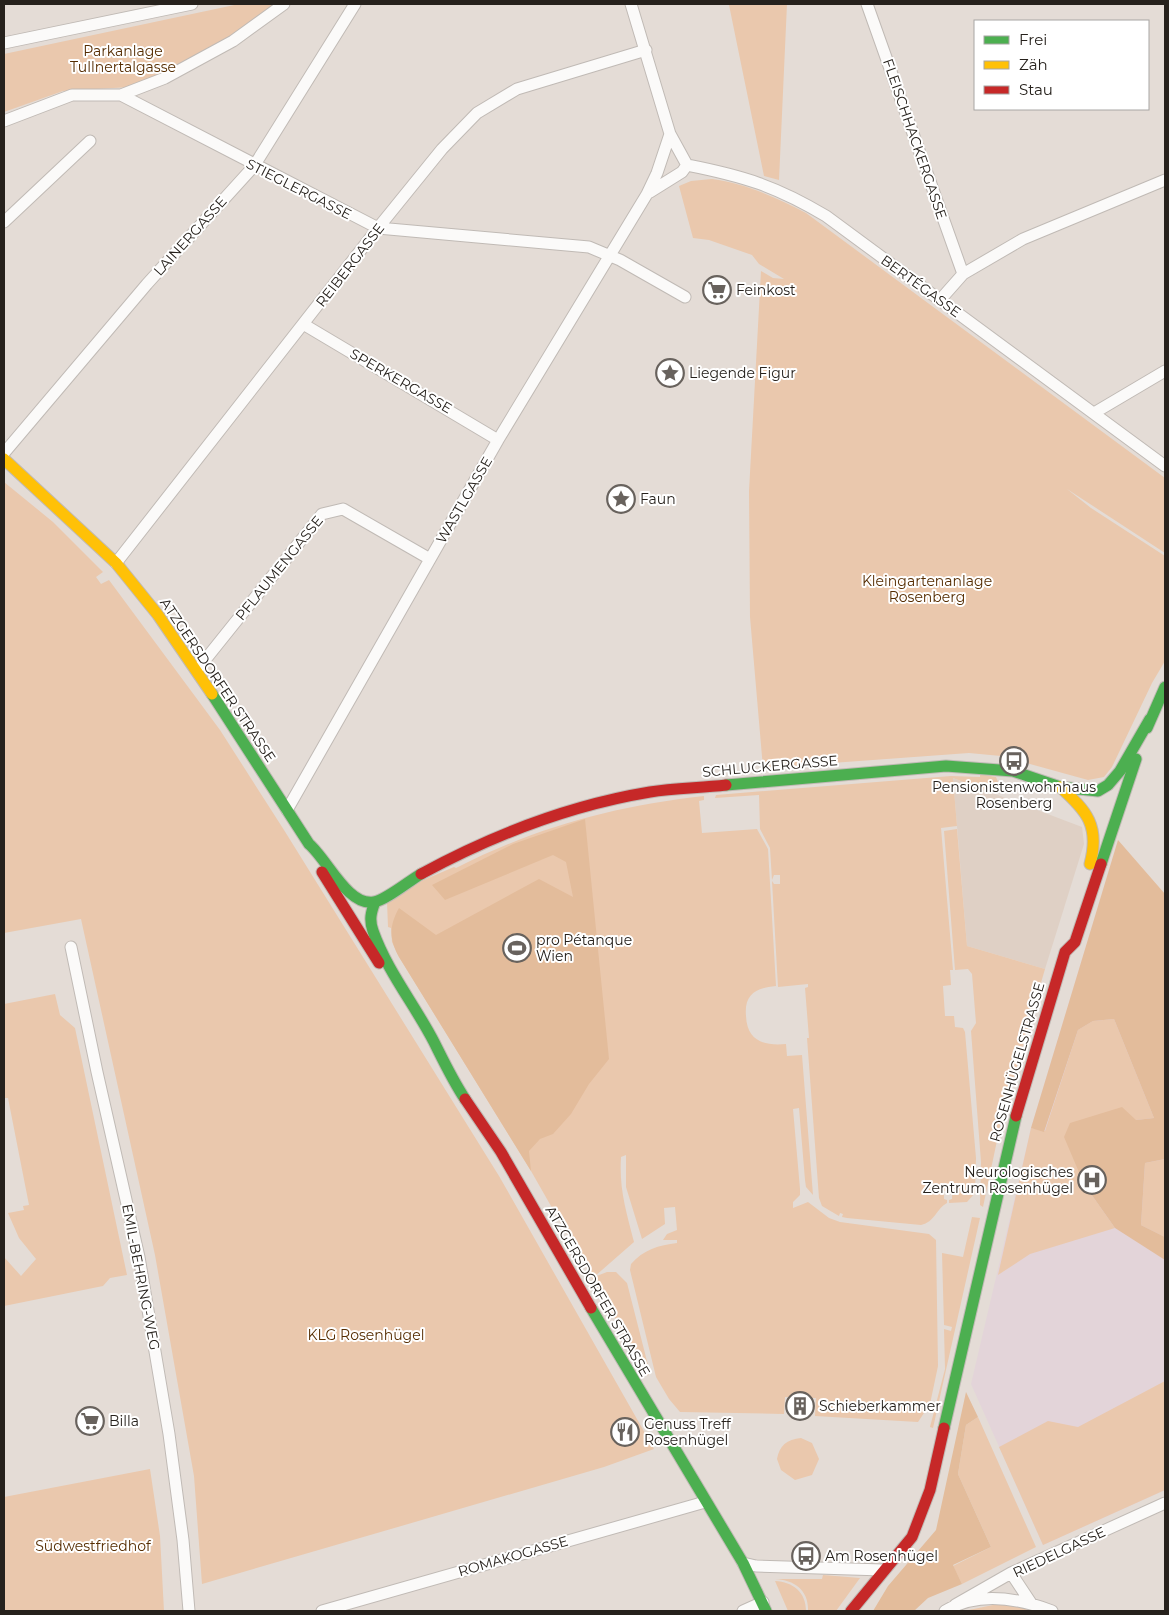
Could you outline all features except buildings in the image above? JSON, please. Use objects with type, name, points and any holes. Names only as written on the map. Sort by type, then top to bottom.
[{"type":"main road","name":"ATZGERSDORFER STRASSE","points":[[4,459],[116,563],[174,637],[309,844],[316,863],[388,977],[401,988]]},
{"type":"main road","name":"ROSENHÜGELSTRASSE","points":[[851,1611],[912,1537],[930,1490],[1013,1126],[1033,1053],[1065,952],[1075,942],[1116,814],[1150,719],[1165,687]]},
{"type":"main road","name":"SCHLUCKERGASSE","points":[[375,902],[423,873],[521,828],[562,813],[650,792],[946,766],[1013,771],[1060,788],[1098,791],[1108,785],[1120,771],[1150,719]]},
{"type":"main road","points":[[1060,788],[1089,816],[1094,831],[1095,844],[1066,940],[1065,952]]},
{"type":"main road","name":"ATZGERSDORFER STRASSE","points":[[309,844],[324,858],[348,891],[367,902],[375,902],[370,915],[373,931],[401,988],[434,1042],[450,1077],[501,1152],[742,1563],[764,1607]]},
{"type":"street","points":[[4,43],[192,4]]},
{"type":"street","points":[[4,121],[72,95],[121,95],[165,78],[234,41],[284,4]]},
{"type":"street","name":"LAINERGASSE","points":[[4,453],[147,284],[254,166],[355,4]]},
{"type":"street","points":[[631,4],[670,134],[687,165]]},
{"type":"street","name":"FLEISCHHACKERGASSE","points":[[867,4],[963,274]]},
{"type":"street","name":"REIBERGASSE","points":[[116,563],[378,228],[442,149],[477,113],[517,89],[646,50]]},
{"type":"street","name":"STIEGLERGASSE","points":[[121,95],[254,166],[378,228],[589,246],[609,254],[685,297]]},
{"type":"street","name":"WASTLGASSE","points":[[287,810],[498,440],[647,194],[657,173],[670,134]]},
{"type":"street","points":[[4,222],[90,141]]},
{"type":"street","name":"WASTLGASSE","points":[[647,194],[682,172],[687,165]]},
{"type":"street","name":"BERTÉGASSE","points":[[687,165],[736,175],[793,196],[826,216],[1165,466]]},
{"type":"street","points":[[940,300],[963,274],[1024,239],[1165,180]]},
{"type":"street","name":"SPERKERGASSE","points":[[303,324],[498,440]]},
{"type":"street","points":[[1094,413],[1165,371]]},
{"type":"street","name":"PFLAUMENGASSE","points":[[197,670],[322,514],[344,509],[430,559]]},
{"type":"street","name":"EMIL-BEHRING-WEG","points":[[71,947],[139,1257],[169,1434],[183,1540],[189,1611]]},
{"type":"street","name":"ROMAKOGASSE","points":[[322,1611],[705,1502]]},
{"type":"street","name":"RIEDELGASSE","points":[[950,1608],[1011,1573],[1165,1503]]},
{"type":"street","points":[[742,1563],[883,1570]]},
{"type":"street","points":[[1011,1573],[1031,1603]]},
{"type":"street","points":[[950,1608],[995,1598],[1031,1603],[1052,1611]]},
{"type":"street","points":[[742,1611],[764,1607]]},
{"type":"shaded area","points":[[953,778],[1082,827],[1084,844],[1045,969],[967,946]]},
{"type":"shaded area","points":[[585,819],[609,1059],[589,1084],[571,1114],[553,1134],[540,1139],[529,1151],[531,1171],[399,957],[393,944],[391,932],[393,921],[399,908],[436,935],[539,879],[573,897],[566,862],[553,855],[445,900],[432,885],[513,844]]},
{"type":"shaded area","points":[[1118,840],[1165,894],[1165,1159],[1145,1163],[1141,1225],[1165,1237],[1165,1260],[1115,1228],[1084,1184],[1064,1137],[1070,1123],[1122,1107],[1136,1120],[1154,1118],[1114,1019],[1093,1021],[1078,1030],[1044,1132],[1031,1128]]},
{"type":"shaded area","name":"Neurologisches Zentrum Rosenhügel","points":[[1113,857],[1165,932],[1165,1490],[1043,1545],[971,1384],[1031,1128]]},
{"type":"shaded area","points":[[966,1392],[978,1417],[966,1425],[958,1474],[991,1547],[953,1565],[962,1584],[928,1598],[914,1611],[873,1611],[888,1586],[936,1530]]},
{"type":"green space","name":"Parkanlage Tullnertalgasse","points":[[239,4],[282,4],[241,32],[166,74],[130,87],[63,91],[4,112],[4,54]]},
{"type":"green space","points":[[787,4],[779,180],[764,176],[729,5]]},
{"type":"green space","name":"Kleingartenanlage Rosenberg","points":[[712,179],[749,188],[806,213],[1165,478],[1165,553],[1067,489],[1091,508],[1165,556],[1165,661],[1152,683],[1112,767],[1104,777],[1088,780],[1001,756],[969,753],[763,768],[750,617],[749,491],[761,271],[773,278],[784,279],[759,264],[752,255],[709,240],[693,238],[679,186],[691,181]]},
{"type":"green space","name":"KLG Rosenhügel","points":[[4,482],[53,522],[103,572],[96,577],[101,584],[109,580],[220,730],[499,1176],[654,1449],[604,1467],[202,1584],[194,1476],[155,1255],[81,919],[4,933]]},
{"type":"green space","points":[[980,774],[996,777],[998,782],[985,790],[953,778],[957,826],[941,828],[953,970],[950,970],[951,985],[943,986],[945,1016],[954,1016],[955,1027],[963,1028],[965,1032],[976,1158],[975,1193],[967,1202],[949,1203],[949,1200],[952,1199],[952,1192],[944,1191],[944,1199],[947,1200],[947,1203],[929,1221],[921,1225],[842,1217],[843,1214],[840,1213],[839,1216],[822,1206],[819,1198],[807,1038],[809,1038],[805,988],[808,987],[808,984],[778,987],[772,881],[774,884],[780,884],[780,875],[774,875],[772,880],[770,848],[760,829],[759,795],[715,798],[716,795],[951,776],[980,777]]},
{"type":"green space","points":[[704,796],[704,800],[699,801],[702,833],[757,829],[768,849],[776,986],[763,988],[749,997],[746,1016],[750,1031],[758,1040],[771,1044],[786,1044],[787,1056],[802,1055],[813,1195],[806,1187],[799,1108],[793,1109],[800,1195],[793,1202],[793,1208],[808,1202],[829,1218],[840,1222],[929,1234],[936,1240],[938,1366],[930,1404],[918,1422],[815,1416],[816,1398],[785,1397],[784,1414],[680,1412],[669,1399],[656,1377],[630,1270],[631,1264],[646,1252],[664,1245],[677,1243],[677,1240],[663,1240],[667,1234],[677,1230],[675,1207],[664,1208],[665,1224],[642,1239],[626,1187],[626,1155],[621,1157],[622,1190],[634,1242],[594,1277],[607,1272],[616,1272],[627,1283],[649,1369],[648,1376],[531,1171],[399,957],[392,942],[391,928],[388,927],[387,902],[405,888],[516,841],[577,820],[607,812]]},
{"type":"green space","points":[[957,829],[967,946],[1045,969],[1002,1117],[983,1207],[980,1205],[981,1162],[971,1031],[976,1023],[972,974],[968,969],[955,970],[944,831]]},
{"type":"green space","points":[[55,994],[60,1015],[75,1028],[127,1275],[110,1278],[103,1286],[4,1306],[4,1257],[21,1276],[36,1259],[19,1238],[8,1213],[24,1210],[23,1206],[29,1205],[8,1098],[4,1098],[4,1004]]},
{"type":"green space","points":[[1114,1019],[1154,1118],[1136,1120],[1084,1184],[1115,1228],[1030,1254],[998,1275],[1031,1128],[1045,1131],[1078,1030],[1093,1021]]},
{"type":"green space","points":[[1165,1159],[1165,1237],[1141,1225],[1145,1163]]},
{"type":"green space","points":[[972,1217],[980,1218],[933,1428],[930,1427],[945,1369],[944,1329],[951,1331],[952,1327],[944,1325],[942,1253],[963,1257]]},
{"type":"green space","points":[[1165,1381],[1165,1490],[1043,1545],[999,1447],[1048,1421],[1078,1427]]},
{"type":"green space","points":[[978,1417],[1036,1547],[962,1584],[953,1566],[991,1547],[958,1474],[966,1425]]},
{"type":"green space","points":[[801,1438],[812,1443],[819,1459],[812,1475],[795,1480],[781,1470],[777,1459],[784,1444]]},
{"type":"green space","name":"Südwestfriedhof","points":[[150,1469],[160,1536],[164,1611],[4,1611],[4,1497]]},
{"type":"green space","points":[[823,1575],[860,1578],[836,1611],[808,1611],[806,1598],[799,1588],[789,1582],[775,1579],[822,1579]]},
{"type":"green space","points":[[775,1581],[787,1583],[797,1589],[804,1598],[806,1611],[788,1611]]},
{"type":"green space","points":[[993,1605],[1016,1605],[1030,1611],[964,1611]]},
{"type":"traffic: fast","points":[[1147,728],[1165,687]]},
{"type":"traffic: fast","points":[[212,694],[309,844],[338,881],[355,897],[364,902],[379,901],[421,874]]},
{"type":"traffic: fast","points":[[726,785],[946,766],[1013,771],[1060,787],[1098,791],[1108,785],[1120,771],[1150,719]]},
{"type":"traffic: fast","points":[[1101,864],[1136,759]]},
{"type":"traffic: fast","points":[[375,902],[371,923],[379,946],[393,974],[426,1028],[465,1099]]},
{"type":"traffic: fast","points":[[944,1428],[1016,1116]]},
{"type":"traffic: fast","points":[[591,1308],[743,1563],[766,1611]]},
{"type":"traffic: slow","points":[[4,459],[116,563],[158,615],[212,694]]},
{"type":"traffic: slow","points":[[1060,787],[1077,804],[1089,820],[1093,839],[1090,864]]},
{"type":"traffic: jam","points":[[421,874],[503,835],[591,805],[650,792],[726,785]]},
{"type":"traffic: jam","points":[[1016,1116],[1065,952],[1075,942],[1101,864]]},
{"type":"traffic: jam","points":[[322,872],[379,963]]},
{"type":"traffic: jam","points":[[465,1099],[501,1152],[591,1308]]},
{"type":"traffic: jam","points":[[851,1611],[912,1537],[930,1490],[944,1428]]},
{"type":"place","name":"Feinkost","points":[[717,290]]},
{"type":"place","name":"Liegende Figur","points":[[670,373]]},
{"type":"place","name":"Faun","points":[[621,499]]},
{"type":"place","name":"Pensionistenwohnhaus Rosenberg","points":[[1014,761]]},
{"type":"place","name":"pro Pétanque Wien","points":[[517,948]]},
{"type":"place","name":"Neurologisches Zentrum Rosenhügel","points":[[1092,1180]]},
{"type":"place","name":"Schieberkammer","points":[[800,1406]]},
{"type":"place","name":"Billa","points":[[90,1421]]},
{"type":"place","name":"Genuss Treff Rosenhügel","points":[[625,1432]]},
{"type":"place","name":"Am Rosenhügel","points":[[806,1556]]}]
